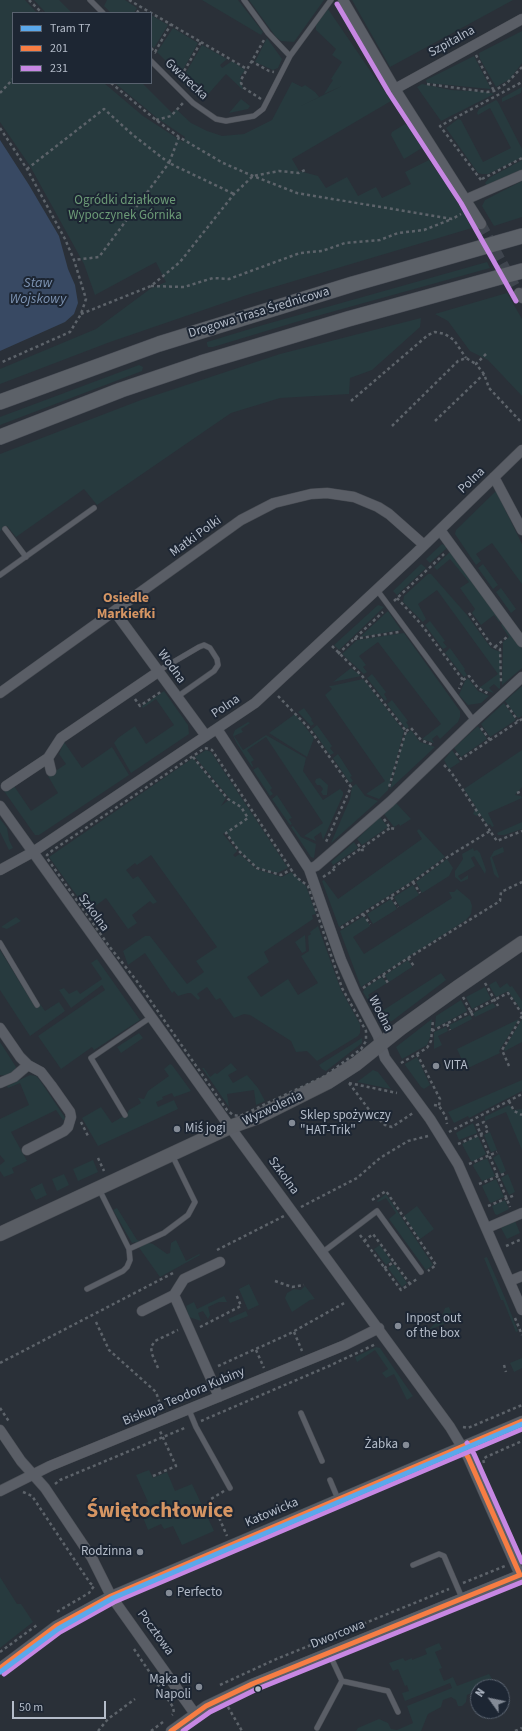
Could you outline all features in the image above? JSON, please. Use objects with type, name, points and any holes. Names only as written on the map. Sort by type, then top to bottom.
[{"type":"main road","name":"Drogowa Trasa Średnicowa","points":[[0,402],[159,344],[353,284],[522,236]]},
{"type":"main road","points":[[0,437],[121,390],[201,363],[348,319],[522,272]]},
{"type":"street","points":[[343,0],[395,88],[482,224]]},
{"type":"street","name":"Szpitalna","points":[[395,88],[522,19]]},
{"type":"street","points":[[467,200],[522,175]]},
{"type":"street","name":"Polna","points":[[0,870],[33,852],[255,703],[377,590],[522,450]]},
{"type":"street","points":[[494,477],[522,530]]},
{"type":"street","name":"Matki Polki","points":[[0,693],[115,612],[241,520],[274,503],[299,495],[327,493],[354,497],[367,501],[390,514],[424,545]]},
{"type":"street","points":[[440,530],[522,642]]},
{"type":"street","name":"Wodna","points":[[115,612],[206,736]]},
{"type":"street","points":[[6,786],[48,758],[61,738],[158,672]]},
{"type":"street","points":[[309,869],[316,866],[390,802],[444,749],[522,677]]},
{"type":"street","name":"Wodna","points":[[217,729],[309,869],[347,976],[381,1044],[385,1058],[446,1134],[522,1310]]},
{"type":"street","points":[[48,758],[50,771]]},
{"type":"street","name":"Szkolna","points":[[0,806],[230,1127],[379,1328],[450,1427],[468,1457],[521,1574]]},
{"type":"street","name":"Wyzwolenia","points":[[1,1232],[230,1127],[258,1117],[328,1082],[458,987],[522,943]]},
{"type":"street","points":[[0,1028],[28,1065],[41,1072],[70,1112],[71,1117],[68,1127],[64,1131],[27,1150]]},
{"type":"street","points":[[0,1083],[14,1077],[28,1065]]},
{"type":"street","points":[[487,1228],[518,1215]]},
{"type":"street","points":[[142,1311],[174,1295],[184,1279],[220,1262]]},
{"type":"street","points":[[510,1281],[522,1276]]},
{"type":"street","points":[[174,1295],[219,1397]]},
{"type":"street","name":"Biskupa Teodora Kubiny","points":[[0,1491],[32,1474],[161,1417],[189,1410],[345,1345],[379,1328]]},
{"type":"street","name":"Katowicka","points":[[0,1668],[56,1626],[112,1596],[522,1421]]},
{"type":"street","name":"Pocztowa","points":[[0,1430],[21,1461],[45,1488],[92,1558],[112,1596],[195,1714]]},
{"type":"street","name":"Dworcowa","points":[[170,1731],[195,1714],[238,1690],[521,1574]]},
{"type":"lane","points":[[90,0],[102,12]]},
{"type":"lane","points":[[244,0],[268,33],[290,56]]},
{"type":"lane","name":"Gwarecka","points":[[152,62],[188,98],[216,119],[226,122],[254,116],[262,109],[290,56],[331,0]]},
{"type":"lane","points":[[0,575],[94,508]]},
{"type":"lane","points":[[5,529],[26,557]]},
{"type":"lane","points":[[377,590],[474,721]]},
{"type":"lane","points":[[158,672],[199,646],[204,645],[210,648],[217,659],[218,665],[214,671],[177,697]]},
{"type":"lane","points":[[0,943],[37,1005]]},
{"type":"lane","points":[[125,1115],[91,1058],[152,1017]]},
{"type":"lane","points":[[129,1250],[164,1233],[188,1215],[195,1202],[172,1154]]},
{"type":"lane","points":[[87,1289],[123,1271],[127,1268],[130,1260],[129,1250],[98,1188]]},
{"type":"lane","points":[[323,1252],[377,1211],[422,1272]]},
{"type":"lane","points":[[189,1410],[230,1488]]},
{"type":"lane","points":[[301,1413],[322,1461]]},
{"type":"lane","points":[[330,1480],[338,1499]]},
{"type":"lane","points":[[412,1565],[439,1554],[444,1556],[462,1598]]},
{"type":"lane","points":[[329,1653],[342,1681]]},
{"type":"lane","points":[[342,1681],[388,1691],[398,1712]]},
{"type":"lane","points":[[317,1728],[342,1681]]},
{"type":"path","points":[[30,0],[41,12]]},
{"type":"path","points":[[128,0],[149,12]]},
{"type":"path","points":[[137,12],[140,7]]},
{"type":"path","points":[[152,14],[247,69]]},
{"type":"path","points":[[155,52],[171,24]]},
{"type":"path","points":[[266,102],[244,88],[241,83],[251,61],[268,33]]},
{"type":"path","points":[[180,78],[201,42]]},
{"type":"path","points":[[475,53],[494,91]]},
{"type":"path","points":[[251,61],[269,71],[282,72]]},
{"type":"path","points":[[422,81],[424,84],[486,92],[494,91],[513,78],[522,67]]},
{"type":"path","points":[[0,93],[12,80]]},
{"type":"path","points":[[481,184],[481,180],[440,126],[522,82]]},
{"type":"path","points":[[112,84],[179,137],[223,163],[253,176],[297,193],[452,219]]},
{"type":"path","points":[[499,89],[501,93]]},
{"type":"path","points":[[156,120],[171,116],[188,98]]},
{"type":"path","points":[[27,169],[104,109],[133,135],[170,163],[234,194]]},
{"type":"path","points":[[0,128],[27,169],[65,239],[74,260],[86,299],[81,314],[70,332],[0,363]]},
{"type":"path","points":[[74,260],[99,257],[170,163],[179,137]]},
{"type":"path","points":[[481,180],[522,158]]},
{"type":"path","points":[[81,314],[151,286],[180,262],[234,194],[253,176],[278,172],[299,173],[306,169]]},
{"type":"path","points":[[151,286],[184,287],[213,278],[229,279],[300,253],[322,251],[345,243],[380,240],[398,233],[424,230],[452,219],[465,211]]},
{"type":"path","points":[[351,401],[428,335],[435,332],[446,334],[454,340],[466,358],[476,364],[484,374],[489,388],[522,423]]},
{"type":"path","points":[[476,364],[486,354]]},
{"type":"path","points":[[392,426],[458,361],[466,358]]},
{"type":"path","points":[[435,421],[484,374]]},
{"type":"path","points":[[338,654],[453,547]]},
{"type":"path","points":[[398,598],[428,633],[463,680]]},
{"type":"path","points":[[456,697],[463,680],[469,676],[478,688],[499,698],[500,649],[492,646],[469,613]]},
{"type":"path","points":[[354,639],[408,630],[428,633]]},
{"type":"path","points":[[326,651],[331,646],[363,676],[406,731]]},
{"type":"path","points":[[129,691],[140,706],[164,690]]},
{"type":"path","points":[[273,700],[282,692]]},
{"type":"path","points":[[278,696],[308,727],[351,787],[324,845]]},
{"type":"path","points":[[507,705],[518,721]]},
{"type":"path","points":[[456,753],[461,759],[522,719]]},
{"type":"path","points":[[390,802],[388,790],[406,731],[411,728],[421,740],[444,749]]},
{"type":"path","points":[[482,729],[490,740]]},
{"type":"path","points":[[205,748],[212,750],[296,877],[308,886],[342,988],[365,1028],[366,1041],[357,1053],[325,1076],[244,1115],[233,1115],[227,1110],[136,980],[109,946],[47,858],[47,855],[53,850],[193,756],[205,748]]},
{"type":"path","points":[[193,756],[228,799],[241,807],[248,818],[226,833],[239,851],[257,868],[281,875],[292,869]]},
{"type":"path","points":[[451,772],[497,841],[522,831]]},
{"type":"path","points":[[517,794],[522,790]]},
{"type":"path","points":[[386,821],[390,828]]},
{"type":"path","points":[[332,868],[390,828],[395,829]]},
{"type":"path","points":[[337,931],[413,882],[446,858],[490,831]]},
{"type":"path","points":[[358,845],[362,850],[366,850]]},
{"type":"path","points":[[413,882],[420,893]]},
{"type":"path","points":[[360,990],[408,958],[500,901],[501,892],[522,882]]},
{"type":"path","points":[[390,897],[398,907]]},
{"type":"path","points":[[364,914],[370,924]]},
{"type":"path","points":[[408,958],[414,966]]},
{"type":"path","points":[[383,975],[388,983]]},
{"type":"path","points":[[479,985],[488,979]]},
{"type":"path","points":[[484,981],[498,1006]]},
{"type":"path","points":[[456,999],[467,992]]},
{"type":"path","points":[[432,1031],[508,993],[522,1015],[502,1050],[509,1066]]},
{"type":"path","points":[[461,995],[474,1018]]},
{"type":"path","points":[[401,1063],[427,1048],[431,1041],[434,1014]]},
{"type":"path","points":[[447,1024],[450,1030]]},
{"type":"path","points":[[417,1054],[440,1099],[439,1106]]},
{"type":"path","points":[[397,1058],[404,1068]]},
{"type":"path","points":[[344,1086],[354,1079]]},
{"type":"path","points":[[349,1083],[398,1093]]},
{"type":"path","points":[[349,1083],[370,1111],[385,1125],[392,1127],[413,1113]]},
{"type":"path","points":[[392,1086],[402,1098]]},
{"type":"path","points":[[446,1134],[522,1094]]},
{"type":"path","points":[[509,1101],[514,1111],[522,1115]]},
{"type":"path","points":[[432,1103],[439,1106],[446,1117],[446,1134]]},
{"type":"path","points":[[410,1108],[418,1118]]},
{"type":"path","points":[[71,1117],[80,1120],[89,1138]]},
{"type":"path","points":[[474,1119],[506,1198],[518,1215]]},
{"type":"path","points":[[458,1144],[481,1134],[487,1129],[484,1122],[477,1125]]},
{"type":"path","points":[[215,1252],[357,1178],[380,1158],[408,1141],[430,1135],[426,1130]]},
{"type":"path","points":[[469,1164],[497,1152]]},
{"type":"path","points":[[98,1158],[104,1172]]},
{"type":"path","points":[[479,1184],[506,1173]]},
{"type":"path","points":[[488,1206],[515,1194]]},
{"type":"path","points":[[302,1207],[306,1212]]},
{"type":"path","points":[[364,1241],[373,1234],[410,1284]]},
{"type":"path","points":[[506,1246],[522,1239]]},
{"type":"path","points":[[384,1268],[394,1262]]},
{"type":"path","points":[[0,1363],[180,1270]]},
{"type":"path","points":[[275,1281],[292,1287],[304,1285]]},
{"type":"path","points":[[195,1342],[197,1331],[200,1326],[241,1306],[236,1294]]},
{"type":"path","points":[[218,1366],[294,1332],[346,1302]]},
{"type":"path","points":[[96,1322],[109,1350],[156,1392],[163,1436],[176,1466],[153,1476]]},
{"type":"path","points":[[158,1368],[151,1351],[153,1344],[163,1337],[188,1326]]},
{"type":"path","points":[[294,1332],[304,1355]]},
{"type":"path","points":[[56,1489],[54,1485],[60,1480],[329,1366],[375,1344],[380,1346]]},
{"type":"path","points":[[256,1350],[265,1370]]},
{"type":"path","points":[[504,1365],[506,1372]]},
{"type":"path","points":[[460,1426],[468,1428],[522,1405]]},
{"type":"path","points":[[0,1408],[10,1424]]},
{"type":"path","points":[[486,1469],[483,1458],[522,1441]]},
{"type":"path","points":[[54,1475],[60,1480]]},
{"type":"path","points":[[230,1488],[211,1499],[231,1545]]},
{"type":"path","points":[[21,1492],[26,1492],[32,1496],[90,1583],[94,1586],[89,1593],[51,1615]]},
{"type":"path","points":[[219,1686],[274,1660],[505,1567],[506,1563]]},
{"type":"path","points":[[0,1652],[38,1624]]},
{"type":"path","points":[[133,1648],[173,1707],[174,1714],[171,1716]]},
{"type":"path","points":[[99,1731],[108,1719],[135,1699]]},
{"type":"path","points":[[227,1704],[242,1731]]},
{"type":"path","points":[[151,1731],[166,1720]]},
{"type":"path","points":[[515,1731],[522,1728]]},
{"type":"green space","name":"Ogródki działkowe Wypoczynek Górnika","points":[[0,0],[25,0],[36,12],[12,12],[12,84],[105,84],[143,116],[183,142],[185,137],[157,118],[116,84],[143,84],[172,113],[176,109],[191,123],[207,131],[222,136],[244,134],[272,120],[292,82],[302,87],[305,85],[319,97],[299,107],[342,86],[324,94],[333,80],[331,79],[342,62],[332,55],[336,49],[316,30],[316,25],[328,9],[391,101],[292,159],[299,171],[318,176],[326,188],[347,177],[358,196],[376,187],[382,198],[411,184],[405,172],[429,160],[453,194],[472,228],[247,295],[110,342],[0,384],[0,369],[96,329],[150,289],[166,282],[156,262],[95,295],[84,264],[30,166],[0,122]]},
{"type":"green space","points":[[34,0],[59,0],[71,12],[45,12]]},
{"type":"green space","points":[[107,0],[125,0],[137,8],[135,12],[110,12],[104,6]]},
{"type":"green space","points":[[202,0],[238,0],[263,32],[261,35]]},
{"type":"green space","points":[[249,0],[324,0],[294,42],[281,41],[276,37]]},
{"type":"green space","points":[[352,0],[513,0],[390,67]]},
{"type":"green space","points":[[152,16],[168,25],[154,48],[152,46]]},
{"type":"green space","points":[[173,28],[198,43],[180,75],[157,52]]},
{"type":"green space","points":[[522,31],[522,63],[510,79],[496,87],[480,59],[479,53]]},
{"type":"green space","points":[[267,38],[282,59],[278,68],[273,70],[255,62]]},
{"type":"green space","points":[[202,45],[227,59],[220,65],[222,68],[232,61],[245,70],[240,77],[243,90],[226,74],[202,101],[181,81]]},
{"type":"green space","points":[[474,56],[491,89],[427,83],[426,80]]},
{"type":"green space","points":[[422,84],[451,90],[487,92],[494,94],[441,121],[417,87]]},
{"type":"green space","points":[[522,87],[521,93],[502,102],[502,98]]},
{"type":"green space","points":[[241,99],[250,106],[248,109],[229,113]]},
{"type":"green space","points":[[496,100],[522,149],[522,157],[488,174],[482,174],[478,173],[446,128],[458,119],[461,120],[483,162],[511,148],[490,108],[478,115],[477,113],[479,109]]},
{"type":"green space","points":[[405,124],[408,126],[422,148],[404,159],[391,135],[392,132]]},
{"type":"green space","points":[[522,160],[522,171],[487,186],[485,183],[489,178]]},
{"type":"green space","points":[[522,181],[522,217],[494,226],[482,206],[485,200]]},
{"type":"green space","points":[[487,262],[490,268],[306,319],[213,347],[208,347],[207,344],[207,342],[263,325]]},
{"type":"green space","points":[[507,293],[522,319],[522,396],[488,360],[470,351],[448,321],[435,314]]},
{"type":"green space","points":[[421,318],[420,327],[372,370],[350,378],[349,394],[280,398],[231,413],[97,505],[84,489],[16,537],[7,526],[0,531],[0,454],[141,400],[280,354]]},
{"type":"green space","points":[[139,365],[143,367],[142,371],[0,425],[0,417]]},
{"type":"green space","points":[[496,491],[522,544],[522,584],[492,543],[476,554],[481,561],[476,565],[455,534],[456,530]]},
{"type":"green space","points":[[442,544],[448,547],[430,563],[426,559]]},
{"type":"green space","points":[[451,551],[501,620],[499,622],[494,615],[481,625],[472,613],[475,609],[460,588],[469,582],[450,559],[437,570],[434,567]]},
{"type":"green space","points":[[421,564],[426,568],[397,595],[393,591]]},
{"type":"green space","points":[[483,564],[498,585],[493,589],[478,568]]},
{"type":"green space","points":[[428,574],[431,574],[467,615],[491,648],[500,652],[500,688],[499,689],[494,684],[489,688],[494,693],[479,688],[498,674],[437,590],[418,604],[426,619],[423,622],[403,602],[404,596]]},
{"type":"green space","points":[[501,588],[516,609],[511,613],[496,592]]},
{"type":"green space","points":[[378,605],[384,607],[339,650],[334,645]]},
{"type":"green space","points":[[388,611],[401,630],[360,637]]},
{"type":"green space","points":[[430,621],[445,641],[443,642],[447,647],[443,649],[425,625]]},
{"type":"green space","points":[[503,623],[522,648],[522,668],[502,685],[503,642],[509,637],[501,625]]},
{"type":"green space","points":[[404,633],[460,711],[458,722],[440,739],[437,735],[432,739],[434,743],[422,739],[441,724],[378,642],[359,656],[366,665],[363,667],[367,672],[364,674],[342,654],[357,640]]},
{"type":"green space","points":[[450,648],[465,669],[464,670],[467,675],[464,677],[445,653]]},
{"type":"green space","points":[[351,668],[361,676],[333,682]]},
{"type":"green space","points":[[372,674],[386,692],[384,694],[387,699],[385,701],[367,678]]},
{"type":"green space","points":[[468,678],[478,691],[489,696],[481,703],[468,705],[459,695],[465,681]]},
{"type":"green space","points":[[363,679],[404,731],[388,790],[379,799],[366,794],[385,781],[325,695],[332,689],[329,686]]},
{"type":"green space","points":[[522,686],[522,716],[518,718],[505,701]]},
{"type":"green space","points":[[164,691],[188,725],[189,734],[131,773],[114,743],[118,738],[135,726],[146,744],[174,725],[156,699],[143,708],[142,706]]},
{"type":"green space","points":[[392,700],[408,721],[406,722],[409,727],[406,729],[387,704]]},
{"type":"green space","points":[[504,703],[516,720],[490,737],[481,724]]},
{"type":"green space","points":[[304,708],[314,724],[311,726],[298,712]]},
{"type":"green space","points":[[295,714],[314,738],[307,757],[269,733]]},
{"type":"green space","points":[[248,722],[250,723],[241,729],[243,732],[234,736],[243,750],[266,735],[306,758],[303,771],[323,800],[340,789],[343,792],[323,840],[321,832],[314,837],[316,841],[304,836],[323,823],[266,737],[247,750],[254,760],[251,762],[252,767],[236,742],[233,735],[235,730]]},
{"type":"green space","points":[[317,725],[332,746],[330,748],[334,753],[330,755],[312,729]]},
{"type":"green space","points":[[478,726],[487,739],[461,757],[454,748]]},
{"type":"green space","points":[[411,730],[420,742],[435,747],[390,789],[405,735]]},
{"type":"green space","points":[[64,742],[82,768],[112,747],[129,775],[39,835],[35,835],[4,791],[24,777],[14,786],[31,811],[58,793],[48,776],[66,764],[59,754]]},
{"type":"green space","points":[[206,750],[211,752],[288,868],[277,873],[257,868],[239,851],[226,832],[223,834],[237,851],[233,855],[235,857],[240,854],[256,869],[282,877],[291,872],[306,886],[316,914],[312,915],[313,919],[264,952],[269,962],[247,977],[261,997],[288,979],[298,995],[318,983],[301,956],[309,951],[308,936],[311,934],[310,932],[318,926],[341,990],[360,1024],[360,1033],[358,1036],[317,1061],[307,1051],[296,1052],[291,1041],[250,1015],[244,1014],[234,1018],[220,998],[216,1000],[207,987],[197,994],[200,998],[198,1000],[191,993],[178,996],[174,991],[172,993],[145,953],[128,965],[123,951],[145,936],[150,936],[187,984],[204,972],[196,961],[217,947],[151,855],[137,865],[135,863],[126,870],[133,879],[138,876],[157,902],[153,904],[150,901],[132,915],[137,923],[128,929],[106,898],[90,910],[99,924],[98,925],[49,857],[193,758],[226,798],[221,806],[230,799],[195,757]]},
{"type":"green space","points":[[452,750],[460,762],[449,769],[444,760]]},
{"type":"green space","points":[[522,750],[522,787],[515,795],[521,796],[522,798],[488,813],[494,826],[492,827],[490,824],[488,825],[480,814],[477,816],[473,814],[476,807],[464,789]]},
{"type":"green space","points":[[338,754],[352,776],[350,777],[353,781],[350,783],[333,758]]},
{"type":"green space","points":[[258,767],[272,788],[270,790],[273,794],[270,796],[253,770]]},
{"type":"green space","points":[[320,778],[328,785],[327,795],[323,795],[321,792],[323,789],[315,782],[316,779]]},
{"type":"green space","points":[[356,784],[365,796],[378,801],[331,843],[350,799],[352,787]]},
{"type":"green space","points":[[277,795],[292,818],[289,819],[292,824],[290,825],[272,799]]},
{"type":"green space","points":[[396,803],[411,819],[400,826],[399,824],[394,827],[384,814]]},
{"type":"green space","points":[[380,817],[388,827],[362,845],[357,839]]},
{"type":"green space","points":[[0,819],[7,828],[9,840],[13,848],[9,850],[0,832]]},
{"type":"green space","points":[[522,822],[522,829],[504,835],[498,835],[497,833]]},
{"type":"green space","points":[[293,826],[301,837],[316,844],[314,858],[311,857],[291,827]]},
{"type":"green space","points":[[419,829],[445,857],[412,881],[339,927],[322,881],[324,880],[338,899],[422,839],[417,831]]},
{"type":"green space","points":[[354,842],[358,848],[333,865],[331,862]]},
{"type":"green space","points":[[503,847],[504,852],[492,857],[499,877],[498,878],[494,874],[490,858],[494,851]]},
{"type":"green space","points":[[473,848],[474,851],[477,850],[480,853],[486,870],[485,874],[474,856],[471,858],[475,866],[458,876],[461,880],[468,875],[468,879],[461,882],[455,877],[455,871],[463,859],[462,854]]},
{"type":"green space","points":[[447,859],[453,868],[449,876],[422,893],[416,882]]},
{"type":"green space","points":[[413,885],[419,895],[400,907],[394,897]]},
{"type":"green space","points":[[457,889],[470,900],[472,906],[471,914],[466,920],[361,987],[340,931],[364,916],[370,926],[353,937],[364,954],[452,898],[449,892],[454,892]]},
{"type":"green space","points":[[391,899],[397,909],[373,924],[367,914]]},
{"type":"green space","points":[[16,917],[21,921],[7,929],[1,927]]},
{"type":"green space","points":[[305,935],[306,951],[302,953],[295,942]]},
{"type":"green space","points":[[0,950],[35,1007],[40,1004],[45,1011],[59,1002],[65,1011],[30,1036],[0,990]]},
{"type":"green space","points":[[97,959],[140,1020],[94,1050],[92,1047],[61,1069],[38,1036],[105,990],[102,985],[71,1008],[59,990],[64,988],[69,994],[77,990],[80,994],[102,979],[91,963]]},
{"type":"green space","points":[[408,960],[412,967],[389,982],[385,975]]},
{"type":"green space","points":[[441,973],[446,980],[392,1021],[388,1022],[380,1019],[363,992],[365,988],[382,977],[387,983],[368,995],[379,1013]]},
{"type":"green space","points":[[496,981],[500,988],[507,983],[510,987],[512,986],[522,1001],[522,1011],[508,991],[496,997],[489,985]]},
{"type":"green space","points":[[485,987],[491,999],[472,1009],[466,997]]},
{"type":"green space","points":[[461,1000],[467,1011],[435,1028],[436,1016]]},
{"type":"green space","points":[[493,1003],[496,1007],[475,1017],[473,1013]]},
{"type":"green space","points":[[470,1015],[472,1019],[451,1030],[449,1025]]},
{"type":"green space","points":[[432,1019],[430,1037],[427,1045],[402,1059],[396,1047]]},
{"type":"green space","points":[[519,1019],[499,1051],[500,1053],[466,1069],[457,1049]]},
{"type":"green space","points":[[522,1019],[522,1042],[505,1051],[504,1049]]},
{"type":"green space","points":[[446,1027],[448,1031],[438,1036],[442,1045],[434,1049],[434,1032]]},
{"type":"green space","points":[[139,1033],[143,1038],[121,1053],[117,1047]]},
{"type":"green space","points":[[362,1038],[362,1043],[326,1071],[319,1065]]},
{"type":"green space","points":[[0,1042],[16,1067],[15,1071],[5,1076],[0,1075]]},
{"type":"green space","points":[[417,1057],[430,1085],[424,1089],[405,1065]]},
{"type":"green space","points":[[231,1063],[237,1070],[228,1075],[233,1083],[247,1075],[258,1088],[265,1101],[256,1105],[254,1090],[227,1094],[229,1107],[202,1068],[204,1068],[210,1077],[215,1073],[217,1074]]},
{"type":"green space","points":[[170,1064],[191,1091],[174,1097],[172,1093],[162,1097],[163,1099],[156,1102],[158,1107],[174,1100],[178,1109],[98,1146],[82,1118],[101,1107],[112,1123],[127,1114],[129,1110],[141,1103],[138,1098],[144,1099],[148,1091],[169,1076],[164,1069]]},
{"type":"green space","points":[[373,1070],[378,1072],[391,1089],[357,1082]]},
{"type":"green space","points":[[30,1075],[36,1076],[39,1079],[66,1119],[63,1120],[56,1110],[11,1132],[27,1161],[12,1168],[14,1173],[4,1177],[0,1171],[0,1165],[5,1161],[0,1155],[0,1119],[29,1105],[20,1083],[8,1088],[7,1086]]},
{"type":"green space","points":[[522,1080],[522,1091],[469,1118],[468,1116],[454,1123],[448,1112]]},
{"type":"green space","points":[[509,1105],[513,1110],[522,1109],[522,1150],[506,1112],[485,1121],[485,1117],[478,1120]]},
{"type":"green space","points":[[473,1123],[477,1133],[459,1140],[456,1133]]},
{"type":"green space","points":[[490,1132],[497,1150],[491,1152],[484,1135]]},
{"type":"green space","points":[[478,1136],[486,1154],[474,1161],[471,1161],[462,1144]]},
{"type":"green space","points":[[499,1154],[506,1171],[501,1174],[493,1158]]},
{"type":"green space","points":[[487,1158],[495,1176],[482,1181],[473,1166],[474,1164]]},
{"type":"green space","points":[[93,1160],[98,1172],[78,1181],[73,1169]]},
{"type":"green space","points":[[64,1174],[69,1185],[57,1191],[52,1179]]},
{"type":"green space","points":[[508,1174],[515,1192],[509,1195],[501,1178]]},
{"type":"green space","points":[[496,1179],[504,1197],[491,1203],[482,1186]]},
{"type":"green space","points":[[42,1183],[47,1195],[36,1200],[30,1189]]},
{"type":"green space","points":[[386,1194],[433,1265],[426,1270],[389,1219],[396,1213],[386,1198],[378,1202],[377,1201]]},
{"type":"green space","points":[[505,1200],[509,1209],[497,1215],[495,1214],[492,1206]]},
{"type":"green space","points":[[417,1206],[434,1229],[420,1239],[404,1216]]},
{"type":"green space","points":[[117,1208],[137,1240],[153,1244],[167,1254],[170,1253],[171,1243],[176,1240],[186,1261],[199,1254],[200,1255],[160,1277],[135,1242],[132,1243],[113,1210]]},
{"type":"green space","points":[[515,1221],[520,1233],[507,1239],[501,1228]]},
{"type":"green space","points":[[380,1245],[391,1261],[386,1265],[374,1249]]},
{"type":"green space","points":[[487,1257],[518,1331],[516,1332],[484,1258]]},
{"type":"green space","points":[[394,1264],[407,1283],[402,1287],[388,1268]]},
{"type":"green space","points":[[249,1284],[259,1305],[248,1310],[239,1289]]},
{"type":"green space","points":[[305,1286],[315,1299],[310,1300],[292,1312],[285,1298],[287,1293],[294,1289],[301,1290]]},
{"type":"green space","points":[[224,1296],[227,1302],[219,1302],[208,1307],[210,1315],[208,1319],[203,1311],[198,1313],[201,1321],[189,1317],[186,1306],[194,1302],[197,1309]]},
{"type":"green space","points":[[449,1307],[453,1317],[445,1321],[446,1323],[427,1331],[442,1317],[445,1308]]},
{"type":"green space","points":[[246,1311],[248,1316],[230,1323],[228,1319]]},
{"type":"green space","points":[[376,1347],[380,1348],[413,1396],[407,1400],[394,1374],[386,1378],[382,1373],[388,1369],[375,1350],[357,1362],[355,1357]]},
{"type":"green space","points":[[522,1358],[522,1368],[514,1372],[510,1363]]},
{"type":"green space","points":[[149,1470],[153,1478],[167,1472],[175,1491],[192,1484],[214,1531],[182,1545],[173,1526],[164,1529],[161,1524],[148,1530],[140,1510],[120,1517],[119,1514],[148,1502],[136,1475]]},
{"type":"green space","points":[[0,1577],[17,1604],[21,1604],[33,1622],[0,1648]]},
{"type":"green space","points":[[439,1643],[442,1649],[435,1652],[442,1668],[439,1669],[444,1681],[453,1677],[457,1686],[470,1681],[470,1694],[467,1695],[466,1702],[462,1706],[458,1706],[456,1700],[451,1697],[443,1700],[441,1707],[428,1714],[421,1731],[356,1731],[358,1728],[379,1719],[388,1723],[391,1729],[397,1730],[413,1723],[407,1706],[452,1688],[450,1683],[405,1701],[402,1693],[409,1691],[407,1685],[405,1686],[398,1669],[393,1671],[389,1663],[403,1658],[405,1661],[412,1658],[412,1660],[427,1654],[425,1649]]},
{"type":"green space","points":[[489,1674],[492,1679],[476,1679]]},
{"type":"water","name":"Staw Wojskowy","points":[[0,140],[59,236],[68,269],[75,285],[78,303],[74,314],[65,322],[0,351]]},
{"type":"tunnel","points":[[481,224],[519,293]]},
{"type":"tram line","name":"T7","points":[[0,1672],[58,1629],[113,1598],[522,1424]]},
{"type":"transit line","name":"231","points":[[337,4],[389,93],[461,203],[516,301]]},
{"type":"transit line","name":"201","points":[[0,1668],[56,1626],[111,1596],[522,1421]]},
{"type":"transit line","name":"231","points":[[4,1674],[60,1632],[114,1602],[522,1429]]},
{"type":"transit line","name":"231","points":[[467,1443],[474,1454],[522,1562]]},
{"type":"transit line","name":"201","points":[[461,1447],[468,1457],[520,1575]]},
{"type":"transit line","name":"201","points":[[171,1731],[206,1706],[252,1684],[520,1575]]},
{"type":"transit line","name":"231","points":[[183,1731],[210,1712],[255,1690],[522,1582]]},
{"type":"place","name":"VITA","points":[[436,1066]]},
{"type":"place","name":"Sklep spożywczy \"HAT-Trik\"","points":[[292,1123]]},
{"type":"place","name":"Miś jogi","points":[[177,1129]]},
{"type":"place","name":"Inpost out of the box","points":[[398,1326]]},
{"type":"place","name":"Żabka","points":[[406,1445]]},
{"type":"place","name":"Rodzinna","points":[[140,1552]]},
{"type":"place","name":"Perfecto","points":[[169,1593]]},
{"type":"place","name":"Mąka di Napoli","points":[[199,1687]]},
{"type":"district","name":"Osiedle Markiefki","points":[[126,608]]},
{"type":"district","name":"Świętochłowice","points":[[160,1512]]}]
